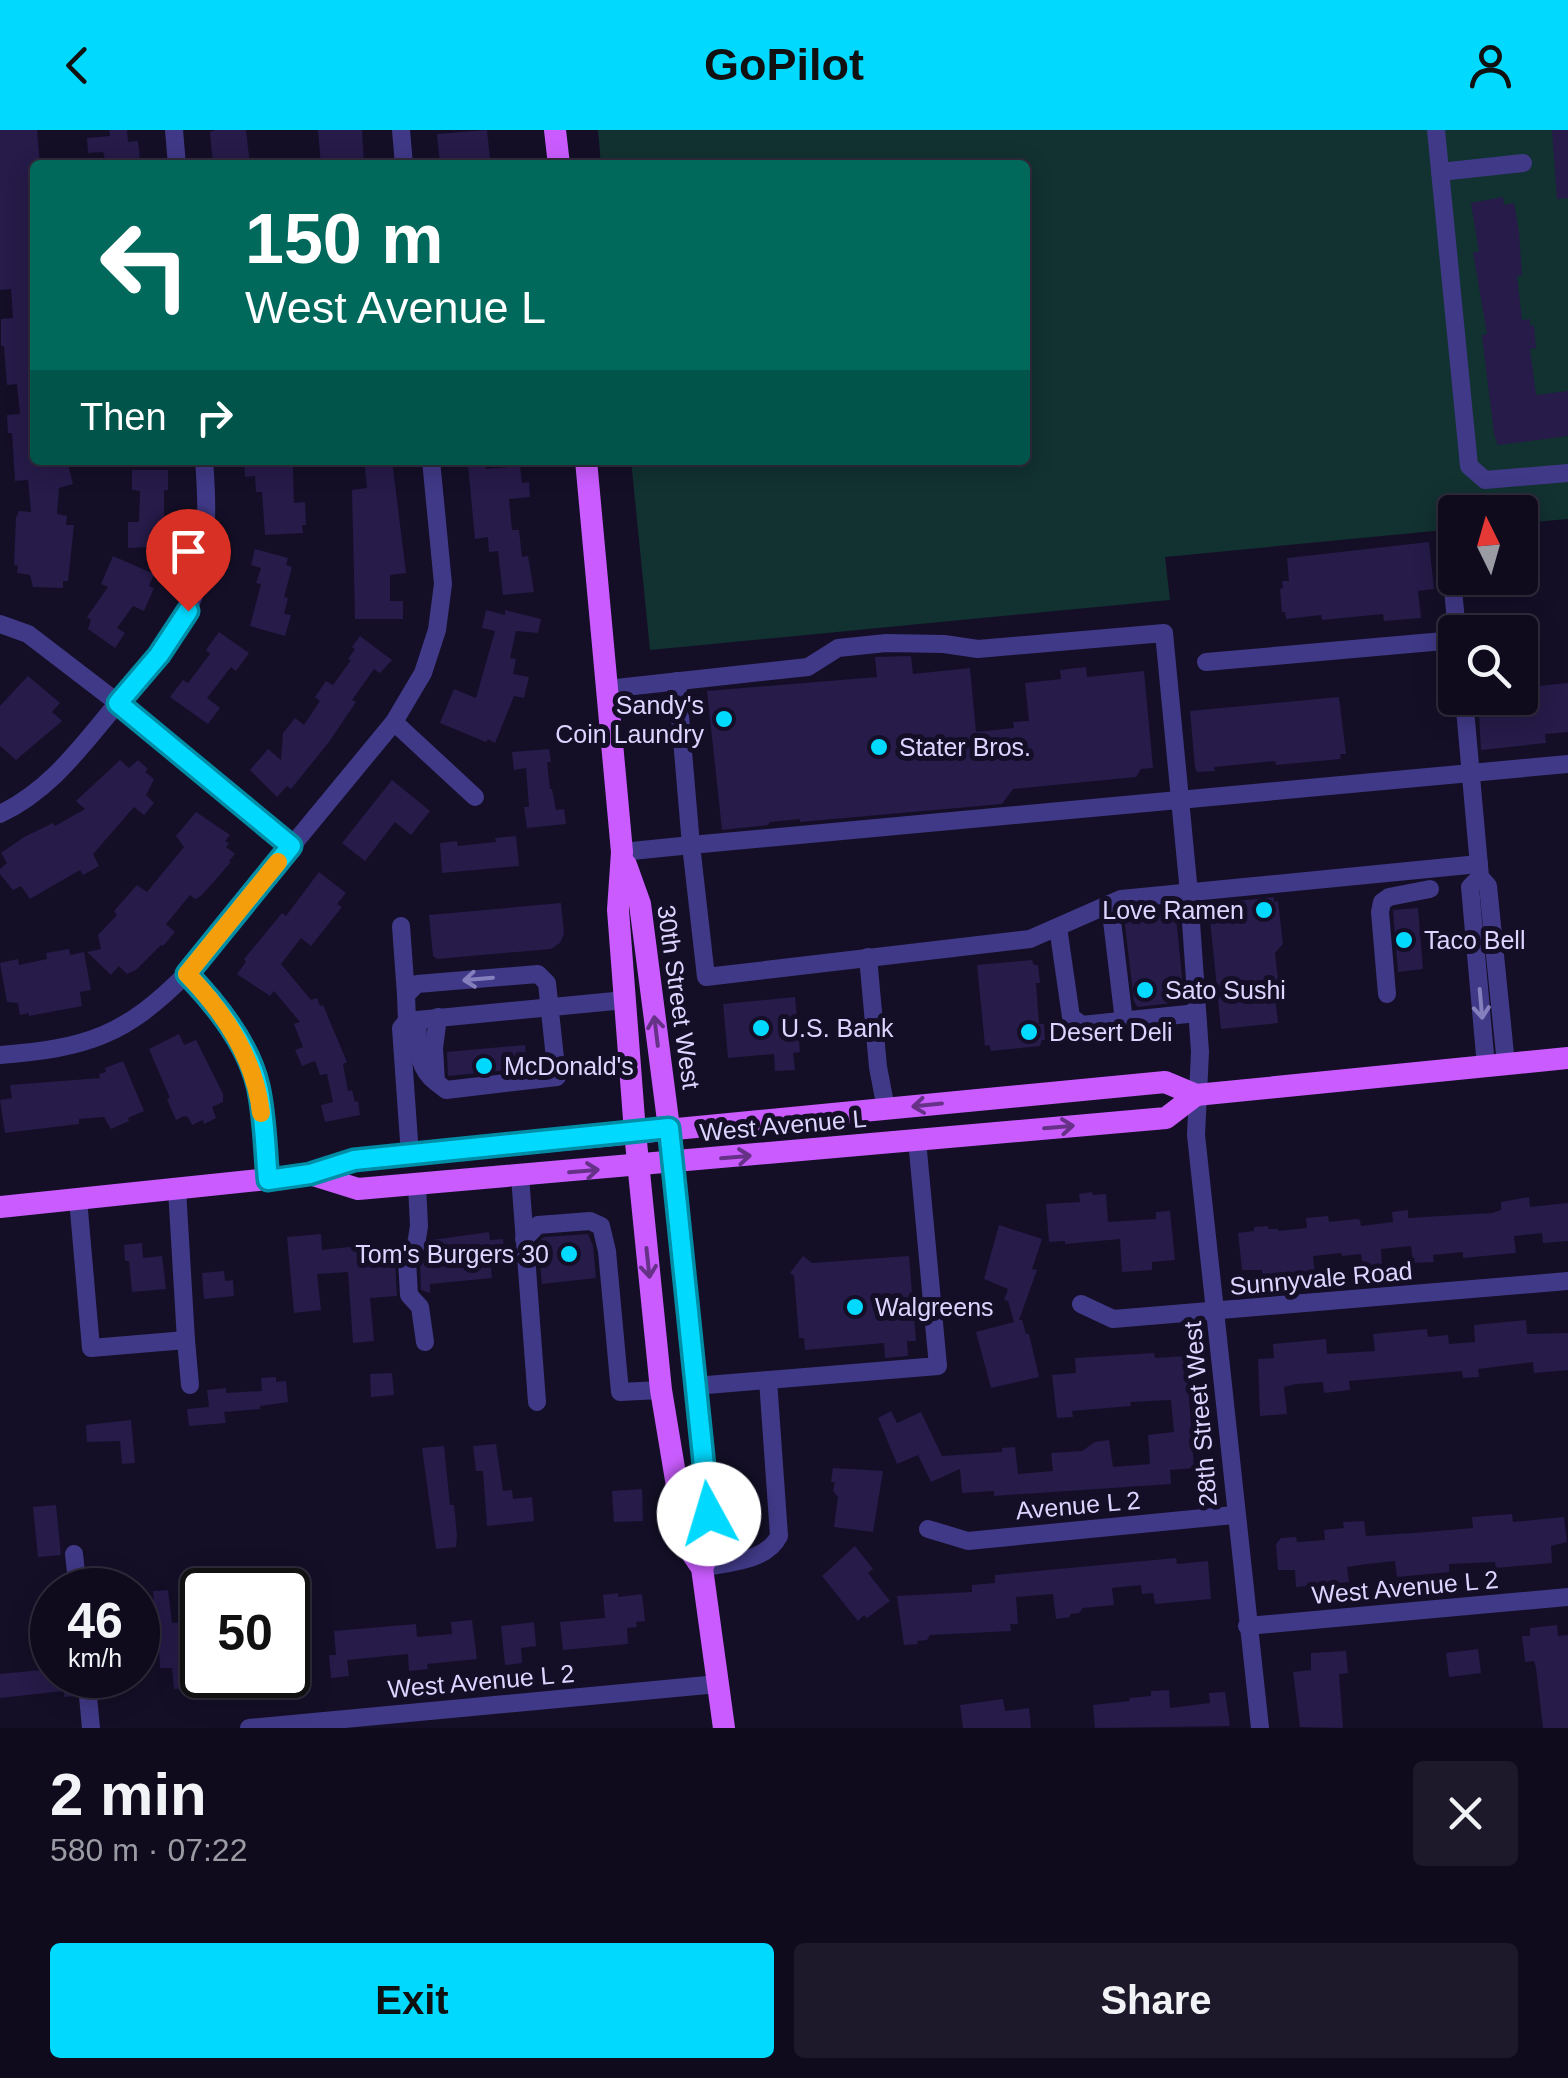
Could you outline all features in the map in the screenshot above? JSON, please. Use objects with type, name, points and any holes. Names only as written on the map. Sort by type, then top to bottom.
[{"type":"main road","points":[[556,130],[558,160]]},
{"type":"main road","name":"30th Street West","points":[[586,465],[622,852],[618,910],[660,1390],[687,1546],[702,1568],[724,1728]]},
{"type":"main road","name":"30th Street West","points":[[622,852],[640,904],[669,1128],[712,1546],[702,1568]]},
{"type":"main road","name":"West Avenue L","points":[[0,1207],[268,1180],[310,1174],[354,1160],[669,1128],[1164,1082],[1196,1095],[1568,1058]]},
{"type":"main road","name":"West Avenue L","points":[[310,1174],[358,1189],[638,1166],[1166,1118],[1196,1095]]},
{"type":"street","points":[[174,130],[177,160]]},
{"type":"street","points":[[401,130],[404,160]]},
{"type":"street","points":[[1436,130],[1469,466],[1485,480],[1568,473]]},
{"type":"street","points":[[1440,172],[1524,163]]},
{"type":"street","points":[[0,814],[38,792],[73,758],[159,655],[188,611],[208,508],[204,465]]},
{"type":"street","points":[[0,1055],[77,1045],[122,1028],[162,998],[187,974],[394,722],[423,673],[437,630],[443,584],[432,465]]},
{"type":"street","points":[[0,624],[28,634],[291,846]]},
{"type":"street","name":"28th Street West","points":[[678,681],[808,667],[838,648],[944,644],[978,649],[1164,633],[1200,1052],[1196,1135],[1260,1728]]},
{"type":"street","points":[[1206,662],[1438,642]]},
{"type":"street","points":[[607,689],[678,681],[706,977],[1030,939],[1121,899],[1479,870]]},
{"type":"street","points":[[1466,715],[1479,870],[1488,886],[1496,1065]]},
{"type":"street","points":[[394,722],[475,797]]},
{"type":"street","points":[[622,852],[1568,764]]},
{"type":"street","points":[[1388,994],[1382,902],[1389,897],[1430,890]]},
{"type":"street","points":[[1110,904],[1124,1021]]},
{"type":"street","points":[[401,926],[412,989],[412,1020],[424,1073],[446,1090],[557,1077],[547,983],[538,974],[412,989]]},
{"type":"street","points":[[1058,926],[1071,1017],[1082,1025],[1197,1013]]},
{"type":"street","points":[[868,957],[878,1068],[886,1109]]},
{"type":"street","points":[[187,974],[216,1003],[258,1083],[268,1180]]},
{"type":"street","points":[[410,1155],[401,1028],[412,1020],[625,1000]]},
{"type":"street","points":[[436,1082],[434,1048],[438,1017]]},
{"type":"street","points":[[695,1386],[938,1366],[917,1140]]},
{"type":"street","points":[[520,1176],[537,1402]]},
{"type":"street","points":[[416,1185],[420,1226],[416,1245],[407,1260],[409,1294],[420,1308],[425,1342]]},
{"type":"street","points":[[177,1189],[190,1385]]},
{"type":"street","points":[[78,1199],[91,1348],[186,1340]]},
{"type":"street","points":[[524,1239],[538,1224],[590,1221],[601,1226],[607,1251],[620,1392],[660,1390]]},
{"type":"street","name":"Sunnyvale Road","points":[[1081,1304],[1113,1319],[1568,1281]]},
{"type":"street","points":[[702,1568],[761,1555],[773,1547],[778,1536],[768,1380]]},
{"type":"street","name":"Avenue L 2","points":[[928,1529],[968,1540],[1234,1515]]},
{"type":"street","points":[[74,1554],[76,1568]]},
{"type":"street","name":"West Avenue L 2","points":[[1247,1626],[1568,1597]]},
{"type":"street","name":"West Avenue L 2","points":[[249,1728],[718,1684]]},
{"type":"street","points":[[89,1698],[92,1728]]},
{"type":"green space","points":[[598,130],[1568,130],[1568,519],[1538,522],[1538,495],[1438,495],[1438,531],[1165,557],[1170,600],[650,650],[632,465],[1030,465],[1030,160],[601,160]]},
{"type":"building","points":[[0,130],[37,130],[40,160],[30,160],[30,465],[68,465],[73,484],[59,488],[57,514],[67,516],[66,525],[74,525],[68,581],[63,581],[63,588],[33,587],[30,575],[17,573],[18,566],[14,565],[16,518],[19,511],[31,512],[28,480],[15,481],[12,433],[8,433],[7,415],[20,414],[17,384],[7,385],[1,346],[1,319],[13,318],[11,289],[0,290]]},
{"type":"building","points":[[109,130],[127,130],[128,142],[138,141],[140,159],[105,160],[103,152],[88,153],[87,138],[110,136]]},
{"type":"building","points":[[246,130],[249,160],[213,160],[210,132]]},
{"type":"building","points":[[318,130],[362,130],[364,160],[321,160]]},
{"type":"building","points":[[487,130],[490,159],[440,160],[437,134]]},
{"type":"building","points":[[1552,130],[1568,130],[1568,198],[1557,199]]},
{"type":"building","points":[[1503,197],[1504,205],[1514,203],[1519,233],[1522,275],[1517,276],[1522,320],[1530,319],[1534,326],[1536,348],[1530,349],[1536,395],[1568,391],[1568,436],[1498,445],[1482,335],[1487,334],[1473,252],[1479,252],[1471,203]]},
{"type":"building","points":[[244,465],[293,465],[294,503],[305,502],[303,533],[265,535],[262,492],[256,492],[255,476],[245,477]]},
{"type":"building","points":[[365,465],[393,465],[406,573],[390,575],[390,601],[403,601],[403,619],[355,619],[352,490],[367,488]]},
{"type":"building","points":[[468,465],[486,465],[486,469],[520,466],[522,483],[529,482],[530,497],[509,499],[512,530],[519,530],[522,557],[528,556],[534,592],[503,595],[498,551],[489,552],[488,537],[475,539]]},
{"type":"building","points":[[132,470],[168,470],[164,528],[168,528],[169,546],[128,548],[128,522],[139,522],[140,491],[132,490]]},
{"type":"building","points":[[1429,542],[1434,589],[1418,591],[1421,618],[1384,621],[1383,614],[1286,619],[1282,612],[1280,589],[1282,581],[1289,581],[1287,558]]},
{"type":"building","points":[[255,549],[288,558],[286,565],[292,567],[284,597],[288,598],[284,614],[291,615],[285,636],[250,626],[261,584],[256,583],[261,568],[251,565]]},
{"type":"building","points":[[113,556],[154,574],[149,586],[154,588],[144,611],[133,606],[117,628],[125,633],[115,648],[88,629],[91,620],[87,617],[108,587],[101,584]]},
{"type":"building","points":[[486,610],[505,615],[505,610],[541,619],[538,633],[516,631],[510,658],[516,659],[513,674],[529,677],[524,698],[514,696],[495,743],[440,723],[454,689],[476,698],[495,631],[482,628]]},
{"type":"building","points":[[219,632],[249,653],[236,671],[231,667],[207,698],[220,708],[208,724],[170,697],[183,680],[188,683],[210,654],[206,650]]},
{"type":"building","points":[[360,636],[392,660],[380,673],[374,669],[329,742],[291,789],[287,786],[277,797],[250,770],[268,749],[281,760],[283,733],[295,718],[304,725],[320,701],[315,697],[326,681],[333,685],[351,660],[348,659],[355,649],[352,647]]},
{"type":"building","points":[[911,656],[913,674],[970,668],[976,732],[1014,728],[1013,722],[1029,721],[1025,683],[1061,679],[1060,670],[1086,667],[1087,677],[1144,671],[1153,768],[1141,769],[1136,777],[1013,789],[1002,804],[800,819],[722,830],[707,691],[877,677],[875,657]]},
{"type":"building","points":[[28,676],[60,703],[52,712],[62,721],[16,760],[0,746],[0,706]]},
{"type":"building","points":[[1568,683],[1568,732],[1545,734],[1546,743],[1481,750],[1479,715],[1538,715],[1538,686]]},
{"type":"building","points":[[1339,697],[1346,754],[1340,754],[1341,759],[1276,765],[1275,761],[1197,772],[1190,711]]},
{"type":"building","points":[[549,749],[550,789],[556,810],[564,809],[566,824],[527,828],[526,768],[514,770],[512,752]]},
{"type":"building","points":[[120,760],[129,768],[138,760],[148,769],[145,772],[154,779],[146,795],[154,803],[144,815],[134,807],[93,854],[99,866],[83,875],[80,870],[30,899],[21,886],[13,890],[0,874],[7,863],[1,853],[24,837],[85,809],[76,801]]},
{"type":"building","points":[[392,780],[430,811],[411,835],[395,822],[365,861],[342,843]]},
{"type":"building","points":[[196,812],[230,835],[225,841],[235,854],[231,862],[201,896],[195,899],[190,895],[166,924],[175,932],[163,946],[136,970],[127,974],[119,966],[111,975],[87,952],[101,949],[98,935],[137,885],[147,892],[184,847],[176,836]]},
{"type":"building","points":[[516,836],[519,866],[442,873],[440,843],[457,841],[458,846]]},
{"type":"building","points":[[319,872],[346,893],[337,904],[342,907],[311,946],[301,938],[281,964],[311,1000],[317,998],[323,1005],[347,1062],[343,1064],[348,1091],[352,1090],[355,1102],[358,1101],[360,1115],[325,1122],[321,1105],[333,1102],[327,1074],[320,1075],[315,1061],[302,1066],[295,1050],[303,1047],[294,1024],[300,1022],[274,991],[270,996],[237,974],[246,962],[244,959],[282,913],[286,916]]},
{"type":"building","points":[[1274,897],[1274,902],[1278,901],[1283,944],[1275,953],[1278,1023],[1221,1029],[1209,909],[1228,907],[1228,902]]},
{"type":"building","points":[[561,903],[564,934],[551,949],[437,959],[433,956],[429,915]]},
{"type":"building","name":"Taco Bell","points":[[1418,908],[1423,969],[1398,972],[1393,910]]},
{"type":"building","points":[[1170,911],[1176,917],[1184,997],[1180,1002],[1138,1007],[1134,1002],[1124,916]]},
{"type":"building","points":[[69,949],[70,955],[84,952],[91,990],[80,992],[82,1006],[20,1015],[18,1003],[7,1002],[0,963],[18,959],[19,965],[47,959],[46,953]]},
{"type":"building","points":[[1032,960],[1038,965],[1039,1024],[1044,1024],[1045,1040],[1040,1046],[991,1051],[989,1045],[985,1046],[977,965]]},
{"type":"building","name":"U.S. Bank","points":[[795,997],[800,1052],[793,1053],[795,1070],[775,1071],[774,1054],[728,1058],[723,1004]]},
{"type":"building","points":[[179,1034],[184,1045],[196,1040],[223,1094],[223,1102],[212,1107],[216,1118],[204,1124],[203,1120],[192,1125],[184,1116],[176,1120],[149,1049]]},
{"type":"building","name":"McDonald's","points":[[525,1045],[527,1068],[448,1076],[447,1052]]},
{"type":"building","points":[[123,1061],[144,1111],[128,1118],[129,1121],[111,1129],[104,1117],[79,1119],[79,1124],[5,1133],[0,1100],[12,1098],[10,1085],[100,1078],[105,1068]]},
{"type":"building","points":[[1079,1194],[1106,1194],[1108,1222],[1156,1219],[1156,1212],[1170,1211],[1175,1260],[1152,1262],[1152,1270],[1122,1272],[1120,1239],[1049,1242],[1046,1204],[1080,1202]]},
{"type":"building","points":[[1529,1197],[1530,1207],[1568,1203],[1568,1241],[1543,1243],[1542,1233],[1514,1236],[1516,1253],[1463,1258],[1463,1252],[1433,1255],[1434,1262],[1413,1263],[1411,1246],[1381,1249],[1382,1266],[1363,1268],[1361,1254],[1341,1253],[1313,1256],[1315,1273],[1263,1278],[1262,1270],[1242,1270],[1238,1233],[1254,1231],[1254,1227],[1268,1226],[1278,1231],[1307,1228],[1306,1218],[1328,1216],[1329,1222],[1360,1220],[1361,1226],[1393,1222],[1392,1212],[1408,1210],[1408,1218],[1492,1213],[1501,1210],[1501,1202]]},
{"type":"building","points":[[999,1225],[1042,1239],[1032,1269],[1037,1270],[1019,1320],[1029,1334],[1039,1377],[991,1388],[976,1332],[1014,1322],[1008,1301],[1004,1300],[1008,1289],[984,1279]]},
{"type":"building","points":[[489,1232],[490,1240],[503,1239],[505,1266],[491,1267],[492,1278],[430,1284],[430,1293],[421,1290],[420,1263],[422,1259],[434,1258],[432,1240]]},
{"type":"building","points":[[321,1234],[322,1250],[366,1245],[368,1264],[395,1261],[397,1296],[370,1298],[374,1341],[353,1343],[348,1272],[317,1274],[321,1310],[294,1313],[287,1237]]},
{"type":"building","name":"Tom's Burgers 30","points":[[588,1234],[596,1278],[542,1284],[538,1242],[544,1237]]},
{"type":"building","points":[[142,1243],[143,1258],[162,1256],[166,1289],[132,1292],[124,1245]]},
{"type":"building","name":"Walgreens","points":[[803,1256],[812,1263],[909,1256],[916,1341],[907,1341],[908,1356],[885,1358],[884,1343],[805,1350],[804,1338],[799,1338],[794,1276],[790,1273]]},
{"type":"building","points":[[224,1271],[225,1281],[233,1280],[234,1296],[204,1299],[202,1273]]},
{"type":"building","points":[[1526,1320],[1527,1334],[1568,1333],[1568,1370],[1534,1373],[1533,1362],[1478,1369],[1479,1377],[1463,1378],[1462,1371],[1349,1381],[1350,1390],[1324,1393],[1323,1382],[1296,1384],[1284,1387],[1287,1414],[1260,1416],[1258,1359],[1274,1358],[1273,1344],[1326,1339],[1327,1354],[1375,1351],[1373,1334],[1427,1329],[1428,1337],[1448,1335],[1449,1344],[1475,1342],[1474,1325]]},
{"type":"building","points":[[1154,1353],[1155,1358],[1186,1356],[1194,1468],[1170,1470],[1171,1484],[994,1496],[994,1491],[962,1493],[960,1469],[931,1482],[918,1455],[897,1464],[878,1418],[891,1411],[897,1423],[921,1412],[942,1456],[1002,1452],[1002,1448],[1015,1447],[1018,1474],[1053,1471],[1051,1453],[1082,1451],[1095,1442],[1109,1440],[1113,1467],[1150,1464],[1148,1435],[1174,1432],[1171,1400],[1072,1411],[1073,1417],[1057,1418],[1052,1375],[1076,1373],[1075,1358]]},
{"type":"building","points":[[392,1373],[394,1395],[371,1397],[370,1374]]},
{"type":"building","points":[[276,1377],[276,1382],[286,1381],[288,1402],[224,1412],[226,1423],[189,1426],[187,1409],[209,1407],[207,1390],[262,1391],[261,1378]]},
{"type":"building","points":[[131,1420],[135,1463],[122,1464],[120,1441],[87,1442],[86,1425]]},
{"type":"building","points":[[496,1444],[503,1491],[512,1490],[513,1499],[532,1497],[534,1521],[487,1526],[483,1471],[476,1471],[473,1446]]},
{"type":"building","points":[[444,1446],[457,1535],[456,1547],[436,1549],[422,1448]]},
{"type":"building","points":[[833,1468],[883,1471],[873,1532],[834,1527],[838,1497],[833,1491],[835,1482],[831,1482]]},
{"type":"building","points":[[642,1489],[643,1521],[614,1522],[612,1491]]},
{"type":"building","points":[[56,1505],[61,1555],[38,1557],[33,1507]]},
{"type":"building","points":[[1512,1514],[1513,1522],[1564,1517],[1567,1542],[1551,1546],[1552,1563],[1496,1568],[1495,1562],[1449,1564],[1449,1572],[1397,1577],[1395,1561],[1347,1567],[1349,1582],[1296,1587],[1295,1570],[1278,1570],[1276,1544],[1281,1538],[1296,1537],[1297,1542],[1325,1540],[1324,1530],[1344,1528],[1343,1522],[1364,1521],[1366,1536],[1473,1528],[1472,1517]]},
{"type":"building","points":[[855,1546],[873,1569],[868,1573],[890,1601],[858,1621],[822,1576]]},
{"type":"building","points":[[1176,1558],[1177,1564],[1208,1561],[1211,1599],[1155,1604],[1153,1593],[1142,1594],[1141,1585],[1112,1588],[1114,1605],[1083,1608],[1070,1617],[1056,1619],[1053,1594],[1016,1597],[1018,1624],[1010,1624],[1011,1631],[930,1635],[918,1644],[904,1645],[897,1596],[972,1592],[972,1585],[995,1583],[995,1575]]},
{"type":"building","points":[[168,1590],[172,1623],[180,1622],[180,1689],[174,1689],[172,1668],[160,1668],[160,1591]]},
{"type":"building","points":[[618,1593],[618,1597],[642,1594],[645,1621],[627,1628],[628,1644],[563,1650],[560,1622],[605,1618],[603,1595]]},
{"type":"building","points":[[472,1620],[477,1659],[427,1664],[428,1669],[409,1671],[408,1654],[347,1660],[349,1676],[331,1678],[329,1655],[336,1655],[334,1631],[416,1624],[417,1637],[452,1634],[451,1622]]},
{"type":"building","points":[[534,1622],[536,1646],[521,1648],[522,1663],[505,1665],[501,1626]]},
{"type":"building","points":[[1557,1625],[1558,1636],[1568,1635],[1568,1728],[1543,1728],[1536,1668],[1534,1661],[1525,1662],[1522,1636],[1530,1636],[1530,1628]]},
{"type":"building","points":[[1478,1649],[1481,1673],[1449,1677],[1446,1653]]},
{"type":"building","points":[[1346,1651],[1348,1673],[1339,1674],[1343,1728],[1300,1727],[1293,1672],[1311,1670],[1311,1653]]},
{"type":"building","points":[[30,1671],[30,1695],[0,1698],[0,1674]]},
{"type":"building","points":[[1169,1690],[1170,1708],[1210,1703],[1209,1693],[1225,1692],[1230,1726],[1095,1728],[1093,1705],[1130,1701],[1129,1698],[1151,1696],[1151,1691]]},
{"type":"building","points":[[1003,1699],[1005,1711],[1029,1708],[1031,1728],[963,1728],[960,1705]]},
{"type":"slow traffic","points":[[261,1113],[258,1083],[242,1047],[216,1003],[187,974],[278,862]]},
{"type":"place","name":"Sandy's Coin Laundry","points":[[724,719]]},
{"type":"place","name":"Stater Bros.","points":[[879,747]]},
{"type":"place","name":"Love Ramen","points":[[1264,910]]},
{"type":"place","name":"Taco Bell","points":[[1404,940]]},
{"type":"place","name":"Sato Sushi","points":[[1145,990]]},
{"type":"place","name":"U.S. Bank","points":[[761,1028]]},
{"type":"place","name":"Desert Deli","points":[[1029,1032]]},
{"type":"place","name":"McDonald's","points":[[484,1066]]},
{"type":"place","name":"Tom's Burgers 30","points":[[569,1254]]},
{"type":"place","name":"Walgreens","points":[[855,1307]]},
{"type":"route","points":[[188,611],[159,655],[118,703],[291,846],[187,974],[216,1003],[258,1083],[268,1180],[310,1174],[354,1160],[669,1128],[709,1514]]}]
